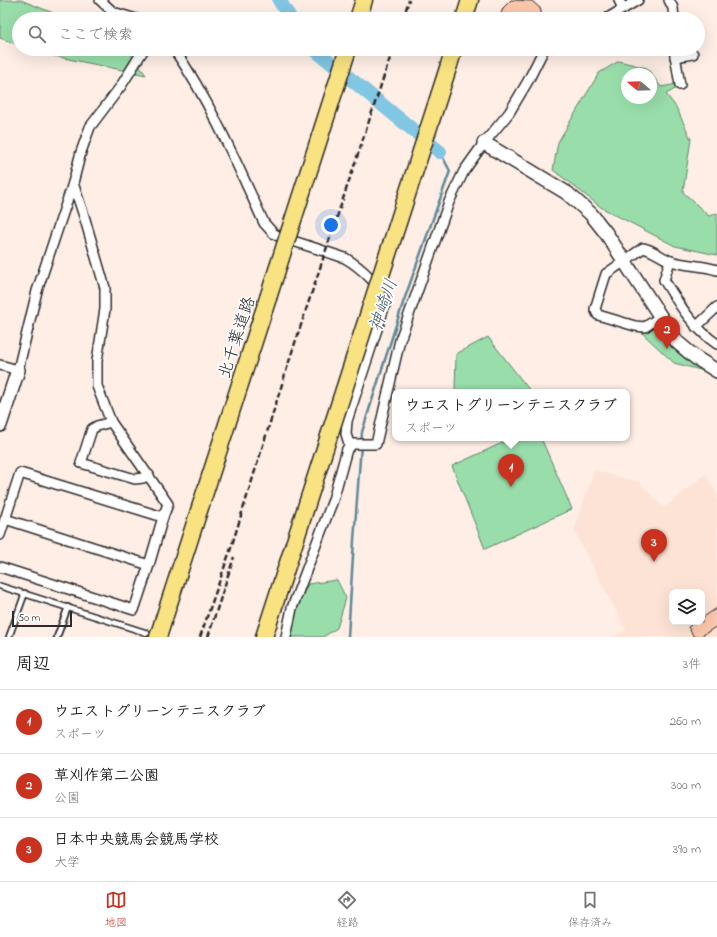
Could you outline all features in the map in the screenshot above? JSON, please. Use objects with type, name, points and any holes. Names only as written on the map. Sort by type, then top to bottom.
[{"type":"highway","points":[[360,12],[364,0]]},
{"type":"highway","points":[[466,12],[470,0]]},
{"type":"highway","name":"北千葉道路","points":[[152,635],[268,298],[346,56]]},
{"type":"highway","points":[[264,637],[452,56]]},
{"type":"street","points":[[100,0],[113,12]]},
{"type":"street","points":[[619,0],[623,9]]},
{"type":"street","points":[[618,12],[638,0]]},
{"type":"street","points":[[669,0],[673,12]]},
{"type":"street","points":[[0,426],[18,370],[37,291],[90,127],[121,86],[140,56]]},
{"type":"street","points":[[179,56],[193,77],[224,138],[264,223],[269,229],[278,236],[345,258],[352,262],[373,281],[384,297],[385,305],[347,421],[346,434],[352,445]]},
{"type":"street","points":[[286,637],[292,608],[333,500],[347,449],[352,445],[376,444],[378,440],[383,410],[400,340],[449,202],[464,171],[484,143],[509,113],[540,56]]},
{"type":"street","points":[[675,56],[680,85]]},
{"type":"street","points":[[484,143],[567,193],[591,214],[602,228],[677,342],[696,358],[717,371]]},
{"type":"street","points":[[0,567],[134,610],[168,504],[111,422],[97,386],[97,361],[105,309],[105,288],[73,183]]},
{"type":"street","points":[[660,317],[645,327],[635,326],[598,315],[594,309],[606,274],[643,248],[649,249],[670,261],[688,265],[710,267],[717,270]]},
{"type":"street","points":[[670,261],[664,280],[687,316],[696,327],[717,344]]},
{"type":"street","points":[[696,327],[717,307]]},
{"type":"street","points":[[0,365],[18,370]]},
{"type":"street","points":[[111,422],[92,429],[81,463],[135,479],[143,478],[149,475]]},
{"type":"street","points":[[0,535],[20,473],[163,518]]},
{"type":"street","points":[[5,519],[149,565]]},
{"type":"lane","points":[[0,586],[152,635]]},
{"type":"lane","points":[[10,637],[25,593]]},
{"type":"lane","points":[[57,637],[68,607]]},
{"type":"shaded area","points":[[594,470],[639,482],[664,508],[706,474],[717,494],[717,637],[614,637],[626,630],[574,531]]},
{"type":"green space","points":[[0,0],[21,0],[51,12],[12,12],[12,42],[0,38]]},
{"type":"green space","points":[[54,56],[132,56],[146,75]]},
{"type":"green space","points":[[619,61],[647,68],[621,68],[621,104],[657,104],[657,82],[661,87],[677,84],[677,88],[666,94],[676,107],[691,139],[683,192],[709,216],[717,213],[717,255],[675,246],[602,208],[553,170],[558,142],[599,73]]},
{"type":"green space","points":[[652,327],[659,329],[663,336],[678,353],[704,371],[674,363],[641,332]]},
{"type":"green space","points":[[488,337],[529,389],[455,389],[456,354]]},
{"type":"green space","points":[[506,441],[542,441],[572,509],[485,549],[452,466]]},
{"type":"green space","points":[[337,580],[346,598],[337,628],[323,637],[291,637],[294,608],[308,584]]},
{"type":"building","points":[[511,0],[532,1],[540,8],[541,12],[502,12],[503,8]]},
{"type":"building","points":[[717,608],[717,626],[700,637],[694,637],[688,627],[691,625],[705,625],[705,616]]},
{"type":"waterway","name":"神崎川","points":[[279,0],[287,12]]},
{"type":"waterway","name":"神崎川","points":[[323,56],[440,152]]},
{"type":"waterway","name":"神崎川","points":[[348,637],[362,432],[403,303],[450,171],[440,152]]},
{"type":"railway","points":[[405,12],[409,0]]},
{"type":"railway","points":[[200,637],[231,548],[292,352],[391,56]]},
{"type":"railway","points":[[208,637],[234,557]]},
{"type":"place","name":"草刈作第二公園","points":[[667,349]]},
{"type":"place","name":"ウエストグリーンテニスクラブ","points":[[511,487]]},
{"type":"place","name":"日本中央競馬会競馬学校","points":[[654,562]]}]
